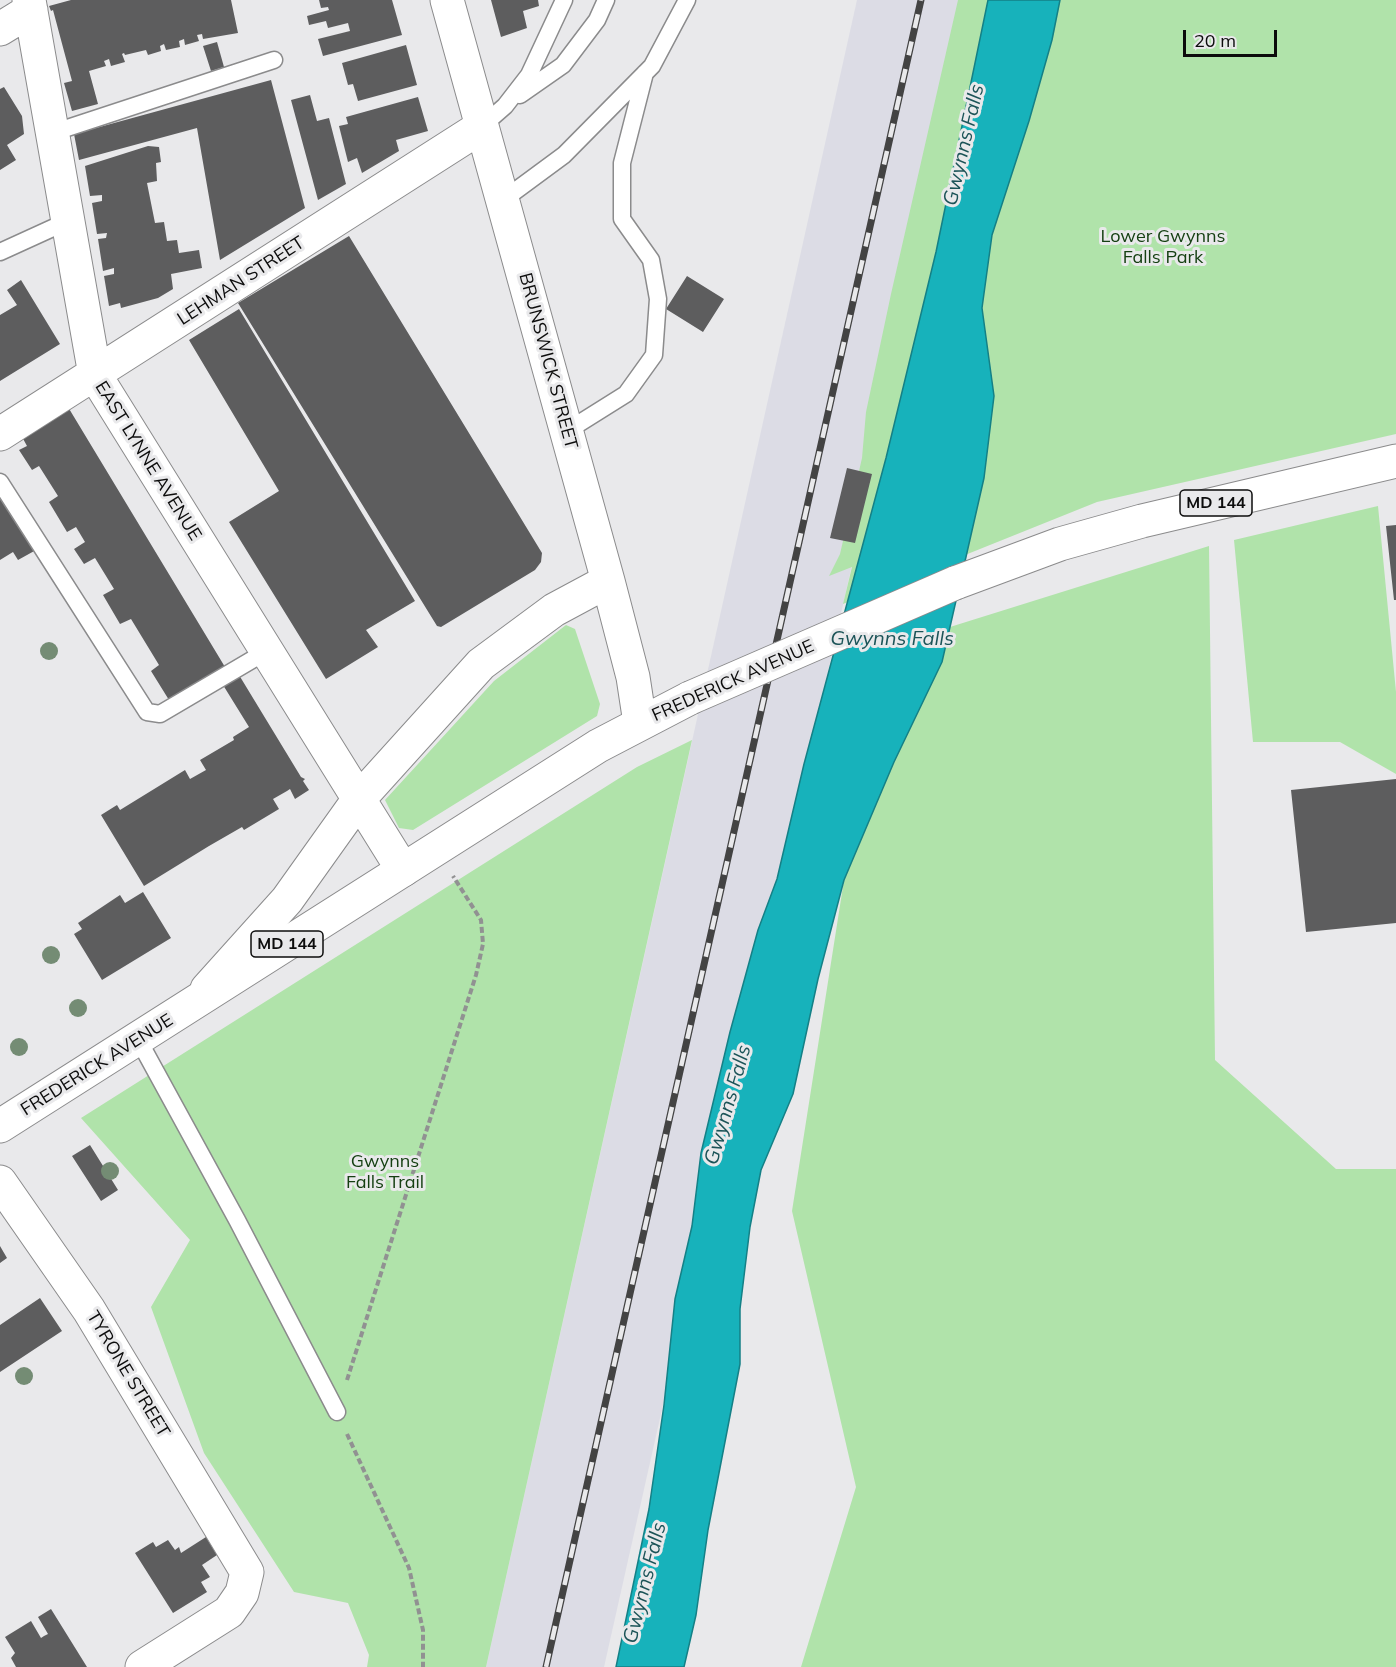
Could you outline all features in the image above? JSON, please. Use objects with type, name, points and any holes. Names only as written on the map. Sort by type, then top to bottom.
[{"type":"street","name":"BRUNSWICK STREET","points":[[447,0],[493,116],[503,200],[608,581],[633,677],[640,723]]},
{"type":"street","points":[[0,29],[30,5]]},
{"type":"street","name":"EAST LYNNE AVENUE","points":[[30,5],[95,375],[403,870]]},
{"type":"street","name":"LEHMAN STREET","points":[[0,434],[95,375],[493,116]]},
{"type":"street","name":"FREDERICK AVENUE","points":[[0,1126],[598,746],[690,698],[1019,557],[1142,521],[1396,461]]},
{"type":"street","name":"FREDERICK AVENUE","points":[[194,1003],[287,900],[359,799],[481,664],[554,610],[608,581]]},
{"type":"street","name":"TYRONE STREET","points":[[0,1182],[89,1310],[248,1572],[242,1593],[230,1612],[142,1667]]},
{"type":"lane","points":[[493,116],[529,75],[564,0]]},
{"type":"lane","points":[[493,116],[562,65],[597,20],[606,0]]},
{"type":"lane","points":[[503,200],[564,155],[652,66],[687,0]]},
{"type":"lane","points":[[52,133],[274,60]]},
{"type":"lane","points":[[567,432],[627,394],[654,355],[658,299],[651,261],[622,219],[622,163],[645,73]]},
{"type":"lane","points":[[0,252],[68,221]]},
{"type":"lane","points":[[0,482],[147,712],[160,714],[267,651]]},
{"type":"lane","points":[[138,1038],[237,1220],[337,1412]]},
{"type":"path","points":[[423,1667],[423,1630],[409,1568],[337,1412],[476,975],[483,944],[481,920],[436,849]]},
{"type":"shaded area","points":[[857,0],[979,0],[604,1667],[486,1667]]},
{"type":"green space","name":"Lower Gwynns Falls Park","points":[[958,0],[1396,0],[1396,434],[1097,502],[843,604],[852,567],[829,576],[840,554],[862,458],[866,412]]},
{"type":"green space","points":[[1378,506],[1396,692],[1396,774],[1340,742],[1253,742],[1234,540]]},
{"type":"green space","points":[[1209,546],[1215,1060],[1336,1169],[1396,1169],[1396,1667],[801,1667],[856,1487],[792,1211],[844,880],[950,627]]},
{"type":"green space","points":[[566,625],[575,629],[600,704],[597,716],[413,830],[399,828],[385,800],[494,681]]},
{"type":"green space","name":"Gwynns Falls Trail","points":[[692,740],[486,1667],[367,1667],[369,1655],[348,1603],[294,1592],[204,1453],[151,1307],[190,1240],[81,1118],[637,767]]},
{"type":"water","name":"Gwynns Falls","points":[[988,0],[1060,0],[1052,40],[1029,121],[992,235],[982,308],[994,396],[984,478],[942,662],[894,762],[844,880],[818,979],[793,1094],[761,1170],[750,1227],[740,1309],[740,1364],[708,1530],[696,1615],[684,1667],[616,1667],[649,1509],[664,1405],[675,1299],[692,1226],[701,1153],[730,1032],[758,930],[777,879],[804,764],[886,458],[936,252]]},
{"type":"building","points":[[71,0],[231,0],[238,33],[203,39],[202,34],[197,35],[199,41],[185,45],[184,39],[179,41],[180,47],[166,50],[164,44],[160,46],[161,51],[148,55],[146,50],[125,55],[124,53],[122,54],[125,62],[111,66],[109,59],[104,61],[106,66],[89,71],[98,104],[72,111],[64,83],[72,81],[53,10],[51,11],[49,6]]},
{"type":"building","points":[[319,0],[392,0],[402,35],[323,56],[318,39],[350,31],[348,23],[328,28],[326,21],[309,25],[307,16],[329,10],[328,7],[321,8]]},
{"type":"building","points":[[491,0],[538,0],[539,6],[523,11],[527,28],[501,37]]},
{"type":"building","points":[[217,42],[224,67],[211,71],[203,46]]},
{"type":"building","points":[[406,45],[417,85],[358,101],[353,84],[348,85],[342,63]]},
{"type":"building","points":[[271,80],[305,208],[220,260],[197,128],[79,160],[74,134]]},
{"type":"building","points":[[4,87],[22,116],[24,134],[7,145],[16,160],[0,170],[0,89]]},
{"type":"building","points":[[310,95],[317,121],[329,118],[346,184],[318,200],[291,100]]},
{"type":"building","points":[[418,97],[428,131],[396,140],[399,151],[362,173],[357,158],[348,162],[339,126],[348,124],[346,117]]},
{"type":"building","points":[[148,146],[159,147],[161,162],[156,163],[157,181],[147,183],[155,223],[164,222],[167,241],[177,240],[179,253],[199,250],[202,268],[171,274],[173,289],[158,298],[121,308],[120,303],[109,306],[104,276],[114,274],[114,268],[103,271],[98,239],[106,238],[107,233],[97,234],[92,203],[102,201],[102,195],[90,196],[85,166]]},
{"type":"building","points":[[349,236],[542,553],[541,562],[535,570],[441,627],[437,626],[238,303]]},
{"type":"building","points":[[687,276],[724,299],[703,332],[666,309]]},
{"type":"building","points":[[21,280],[60,344],[0,381],[0,315],[17,305],[7,290]]},
{"type":"building","points":[[239,309],[415,601],[366,630],[378,647],[326,679],[229,522],[279,491],[189,340]]},
{"type":"building","points":[[68,407],[225,667],[169,700],[151,671],[159,665],[131,619],[120,624],[103,595],[114,589],[95,558],[84,564],[74,549],[85,542],[76,527],[67,532],[49,502],[58,496],[39,466],[32,470],[19,450],[27,446],[21,435]]},
{"type":"building","points":[[847,468],[872,474],[855,543],[830,538]]},
{"type":"building","points":[[0,490],[36,550],[18,560],[13,552],[0,560]]},
{"type":"building","points":[[1396,525],[1396,600],[1394,600],[1386,526]]},
{"type":"building","points":[[239,675],[301,777],[305,779],[303,781],[309,790],[295,799],[290,789],[273,799],[279,809],[244,830],[242,827],[144,886],[101,815],[117,805],[120,810],[185,770],[190,779],[206,770],[200,760],[234,740],[233,737],[249,727],[223,685]]},
{"type":"building","points":[[1396,779],[1396,923],[1306,932],[1291,790]]},
{"type":"building","points":[[143,892],[171,938],[102,980],[74,934],[82,929],[78,923],[120,895],[125,903]]},
{"type":"building","points":[[90,1145],[118,1190],[101,1201],[72,1156]]},
{"type":"building","points":[[0,1246],[7,1258],[0,1263]]},
{"type":"building","points":[[40,1298],[62,1331],[0,1372],[0,1325]]},
{"type":"building","points":[[206,1537],[217,1555],[202,1565],[210,1577],[201,1582],[207,1592],[173,1613],[135,1553],[153,1542],[156,1547],[168,1540],[175,1550],[179,1547],[181,1553]]},
{"type":"building","points":[[51,1609],[87,1667],[16,1667],[11,1658],[15,1653],[5,1637],[31,1621],[41,1638],[48,1634],[38,1617]]},
{"type":"railway","points":[[546,1667],[921,0]]}]
